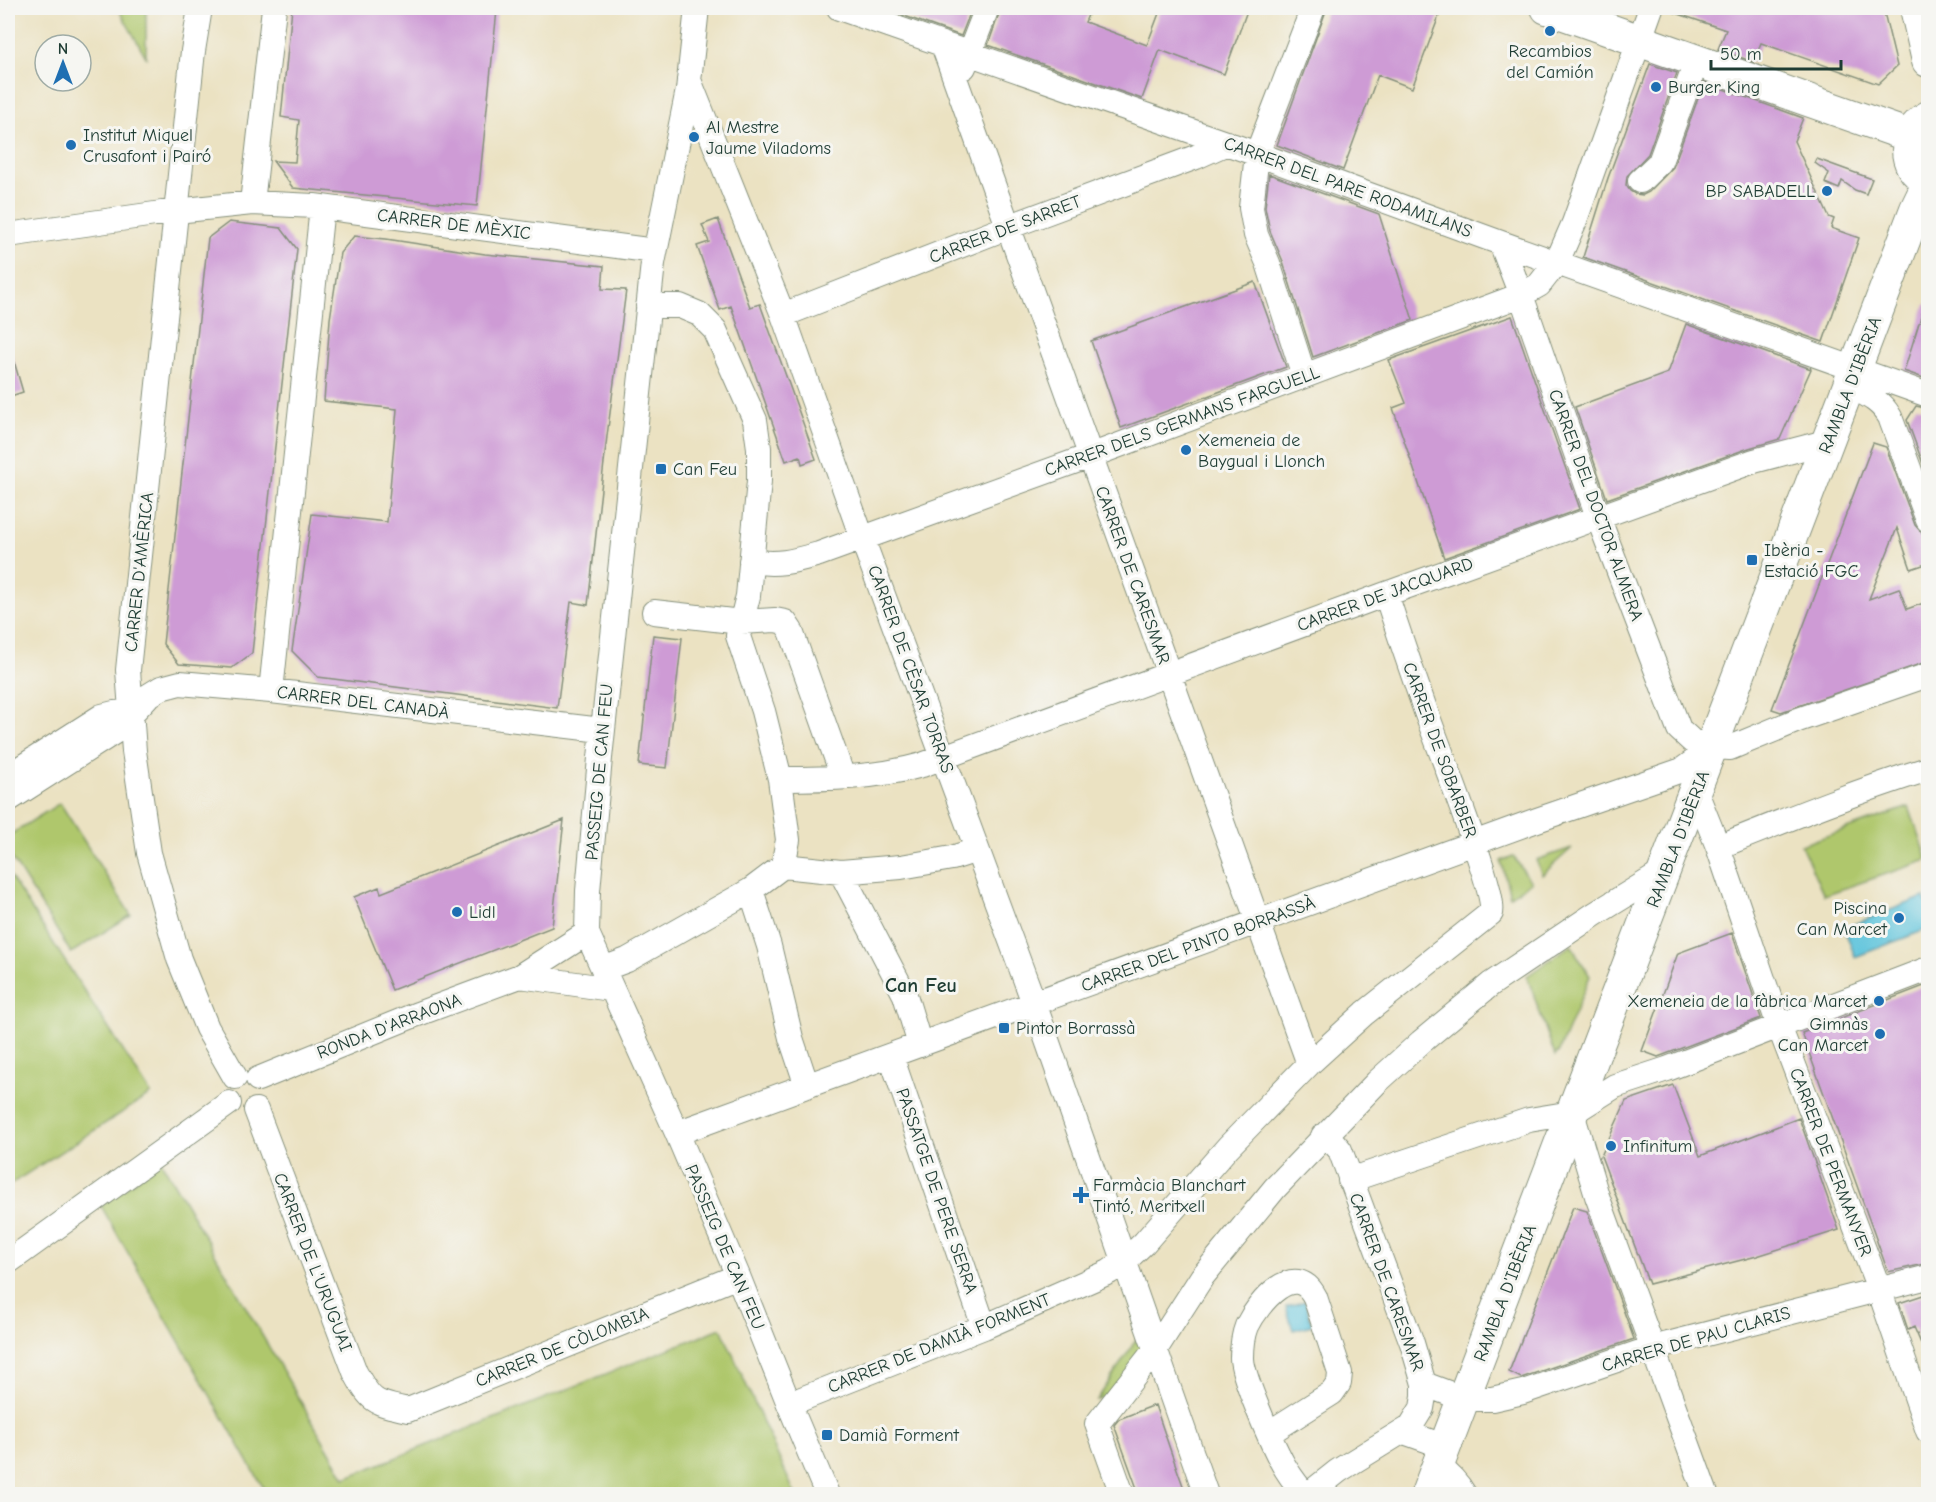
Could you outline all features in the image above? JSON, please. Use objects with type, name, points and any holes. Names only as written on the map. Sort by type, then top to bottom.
[{"type":"main road","points":[[1547,8],[1697,60],[1924,121],[1908,145],[1910,160],[1918,174],[1929,182]]},
{"type":"main road","points":[[1916,8],[1929,61]]},
{"type":"main road","name":"RAMBLA D'IBÈRIA","points":[[1437,1469],[1830,441],[1916,209],[1929,182]]},
{"type":"street","name":"CARRER D'AMÈRICA","points":[[187,8],[193,51]]},
{"type":"street","name":"CARRER D'AMÈRICA","points":[[200,8],[193,51],[128,670],[134,751],[149,853],[178,959],[207,1028],[247,1078]]},
{"type":"street","points":[[252,203],[274,8]]},
{"type":"street","name":"PASSEIG DE CAN FEU","points":[[697,8],[689,80],[655,251],[648,306],[602,730],[588,891],[587,933],[677,1133],[827,1494]]},
{"type":"street","name":"CARRER DEL PARE RODAMILANS","points":[[839,8],[1227,143],[1557,262],[1853,377]]},
{"type":"street","points":[[958,86],[987,8]]},
{"type":"street","points":[[1304,376],[1268,263],[1256,235],[1251,208],[1257,154],[1313,8]]},
{"type":"street","points":[[1557,262],[1574,223],[1651,8]]},
{"type":"street","name":"CARRER DE CARESMAR","points":[[943,45],[1308,1064]]},
{"type":"street","points":[[1640,181],[1660,162],[1697,60]]},
{"type":"street","name":"CARRER DE CÈSAR TORRAS","points":[[689,80],[783,315],[862,537],[1035,1003],[1206,1494]]},
{"type":"street","name":"CARRER DE SARRET","points":[[783,315],[1196,157],[1227,143]]},
{"type":"street","name":"CARRER DE MÈXIC","points":[[8,235],[176,211],[252,203],[322,207],[655,251]]},
{"type":"street","points":[[271,691],[322,207]]},
{"type":"street","name":"CARRER DEL DOCTOR ALMERA","points":[[1501,243],[1598,517],[1679,729],[1692,741],[1713,747]]},
{"type":"street","name":"CARRER DELS GERMANS FARGUELL","points":[[751,561],[789,563],[819,554],[1090,456],[1521,295],[1539,285],[1557,262]]},
{"type":"street","points":[[648,306],[680,306],[699,314],[716,330],[755,420],[759,448],[759,481],[748,596],[738,636],[763,711],[780,779],[788,840],[783,867]]},
{"type":"street","points":[[1853,377],[1929,395]]},
{"type":"street","points":[[1853,377],[1884,407],[1890,417],[1929,520]]},
{"type":"street","name":"CARRER DE JACQUARD","points":[[780,779],[843,777],[903,771],[1754,461],[1830,441]]},
{"type":"street","name":"CARRER DE SOBARBER","points":[[1386,594],[1473,843],[1493,908]]},
{"type":"street","points":[[615,608],[741,622],[775,620],[785,622],[791,631],[843,777]]},
{"type":"street","points":[[1713,747],[1731,747],[1798,720],[1929,675]]},
{"type":"street","name":"CARRER DEL CANADÀ","points":[[8,800],[113,733],[148,696],[161,688],[180,683],[271,691],[602,730]]},
{"type":"street","points":[[8,776],[102,716],[131,712]]},
{"type":"street","name":"CARRER DEL PINTO BORRASSÀ","points":[[677,1133],[1473,843],[1682,771],[1713,747]]},
{"type":"street","points":[[1718,847],[1868,788],[1929,769]]},
{"type":"street","name":"CARRER DE PERMANYER","points":[[1696,792],[1718,847],[1779,1026],[1879,1289],[1929,1431]]},
{"type":"street","points":[[607,979],[627,960],[752,890],[783,867],[841,872],[901,867],[952,858],[977,850]]},
{"type":"street","points":[[841,872],[905,995],[920,1045]]},
{"type":"street","points":[[1122,1494],[1097,1424],[1155,1350],[1202,1278],[1275,1188],[1377,1082],[1491,984],[1594,914],[1665,872]]},
{"type":"street","points":[[752,890],[769,946],[791,1038],[807,1086]]},
{"type":"street","name":"CARRER DE DAMIÀ FORMENT","points":[[789,1404],[984,1327],[1109,1272],[1125,1261],[1308,1064],[1365,1013],[1488,916],[1493,908]]},
{"type":"street","name":"RONDA D'ARRAONA","points":[[247,1078],[520,976],[587,933]]},
{"type":"street","points":[[1350,1180],[1529,1120],[1572,1113],[1615,1086],[1667,1069],[1929,969]]},
{"type":"street","name":"RONDA D'ARRAONA","points":[[520,976],[607,979]]},
{"type":"street","name":"PASSATGE DE PERE SERRA","points":[[891,1056],[984,1327]]},
{"type":"street","points":[[247,1078],[265,1091],[264,1100],[256,1110],[244,1113],[229,1103],[226,1092],[230,1082],[247,1078]]},
{"type":"street","points":[[8,1262],[229,1103]]},
{"type":"street","name":"CARRER DE L'URUGUAI","points":[[256,1110],[355,1372],[367,1395],[384,1405]]},
{"type":"street","points":[[1572,1113],[1597,1196],[1706,1494]]},
{"type":"street","name":"CARRER DE CARESMAR","points":[[1323,1136],[1332,1141],[1340,1150],[1412,1343],[1424,1384]]},
{"type":"street","name":"CARRER DE CÒLOMBIA","points":[[384,1405],[408,1410],[738,1276]]},
{"type":"street","name":"CARRER DE PAU CLARIS","points":[[1464,1399],[1492,1399],[1523,1392],[1653,1348],[1929,1277]]},
{"type":"street","points":[[1269,1433],[1332,1393],[1339,1383],[1340,1373],[1315,1297],[1310,1287],[1299,1282],[1287,1282],[1277,1288],[1253,1315],[1246,1328],[1242,1345],[1242,1361],[1248,1381],[1269,1433],[1283,1464],[1304,1494]]},
{"type":"street","points":[[1309,1494],[1338,1471],[1411,1426],[1422,1408],[1424,1384],[1464,1399]]},
{"type":"street","points":[[1404,1432],[1437,1469],[1453,1479],[1464,1494]]},
{"type":"green space","points":[[118,8],[146,8],[146,57]]},
{"type":"green space","points":[[60,803],[131,915],[71,953],[8,852],[8,836]]},
{"type":"green space","points":[[1909,807],[1928,860],[1824,895],[1801,845]]},
{"type":"green space","points":[[1572,848],[1542,875],[1536,860]]},
{"type":"green space","points":[[1513,856],[1531,882],[1510,896],[1501,861]]},
{"type":"green space","points":[[8,873],[151,1094],[11,1184],[8,1178]]},
{"type":"green space","points":[[1571,945],[1590,976],[1555,1056],[1527,976]]},
{"type":"green space","points":[[161,1161],[345,1478],[721,1328],[795,1494],[267,1494],[101,1206]]},
{"type":"green space","points":[[1143,1329],[1140,1383],[1097,1400]]},
{"type":"water","name":"Piscina Can Marcet","points":[[1924,897],[1928,908],[1928,929],[1855,957],[1844,928]]},
{"type":"water","points":[[1305,1301],[1312,1325],[1293,1330],[1286,1307]]},
{"type":"building","points":[[292,8],[497,10],[477,206],[293,188],[273,161],[295,162],[299,120],[281,117]]},
{"type":"building","points":[[882,8],[972,8],[961,36]]},
{"type":"building","points":[[1001,8],[1091,8],[1085,22],[1147,45],[1161,8],[1248,8],[1224,74],[1160,50],[1142,99],[988,45]]},
{"type":"building","points":[[1327,8],[1442,8],[1412,88],[1378,75],[1343,170],[1277,145]]},
{"type":"building","points":[[1668,8],[1883,8],[1897,66],[1878,84],[1761,43],[1753,62],[1718,49],[1726,30],[1667,10]]},
{"type":"building","points":[[1650,64],[1677,73],[1648,154],[1627,176],[1626,185],[1635,194],[1643,195],[1649,192],[1673,167],[1704,82],[1803,118],[1794,141],[1829,217],[1834,219],[1831,228],[1859,238],[1823,342],[1583,257],[1608,178]]},
{"type":"building","points":[[1817,159],[1872,179],[1866,194],[1842,181],[1839,189],[1825,183],[1829,173],[1815,163]]},
{"type":"building","points":[[1269,174],[1379,214],[1413,320],[1313,357],[1282,259],[1270,231],[1265,207]]},
{"type":"building","points":[[718,219],[750,307],[760,304],[816,459],[802,464],[800,456],[786,461],[731,306],[720,310],[697,246],[709,242],[702,225]]},
{"type":"building","points":[[229,222],[281,228],[297,249],[252,653],[232,668],[179,664],[163,644],[208,238]]},
{"type":"building","points":[[354,236],[485,254],[604,266],[602,289],[626,290],[588,605],[571,602],[557,708],[318,677],[292,651],[312,514],[387,522],[397,409],[324,401],[330,319],[340,253]]},
{"type":"building","points":[[1255,282],[1286,367],[1121,428],[1091,341]]},
{"type":"building","points":[[1925,304],[1929,304],[1929,380],[1904,371]]},
{"type":"building","points":[[1512,316],[1580,509],[1444,558],[1393,408],[1406,403],[1389,360]]},
{"type":"building","points":[[1686,324],[1811,369],[1780,439],[1607,499],[1575,407],[1668,373]]},
{"type":"building","points":[[11,351],[23,392],[8,397],[8,352]]},
{"type":"building","points":[[1916,406],[1929,409],[1929,480],[1907,420]]},
{"type":"building","points":[[1873,443],[1886,447],[1915,525],[1922,533],[1929,553],[1929,563],[1911,569],[1897,528],[1869,599],[1899,588],[1907,609],[1929,601],[1929,661],[1781,712],[1772,709]]},
{"type":"building","points":[[653,635],[682,638],[667,768],[639,765]]},
{"type":"building","name":"Lidl","points":[[564,820],[552,927],[392,990],[354,897],[379,887],[381,893]]},
{"type":"building","points":[[1732,933],[1761,1018],[1658,1057],[1642,1051],[1678,953]]},
{"type":"building","points":[[1929,984],[1929,1263],[1888,1272],[1802,1033]]},
{"type":"building","points":[[1673,1085],[1700,1156],[1799,1118],[1839,1230],[1757,1256],[1649,1284],[1601,1156],[1626,1101]]},
{"type":"building","points":[[1573,1207],[1587,1211],[1634,1339],[1521,1378],[1509,1372]]},
{"type":"building","points":[[1929,1293],[1928,1360],[1914,1327],[1908,1330],[1899,1303]]},
{"type":"building","points":[[1155,1405],[1186,1494],[1139,1494],[1114,1425],[1119,1419]]},
{"type":"place","name":"Recambios del Camión","points":[[1550,31]]},
{"type":"place","name":"Burger King","points":[[1656,87]]},
{"type":"place","name":"Al Mestre Jaume Viladoms","points":[[694,137]]},
{"type":"place","name":"Institut Miquel Crusafont i Pairó","points":[[71,145]]},
{"type":"place","name":"BP SABADELL","points":[[1827,191]]},
{"type":"place","name":"Xemeneia de Baygual i Llonch","points":[[1186,450]]},
{"type":"place","name":"Can Feu","points":[[661,469]]},
{"type":"place","name":"Ibèria - Estació FGC","points":[[1752,560]]},
{"type":"place","name":"Lidl","points":[[457,912]]},
{"type":"place","name":"Piscina Can Marcet","points":[[1899,918]]},
{"type":"place","name":"Xemeneia de la fàbrica Marcet","points":[[1879,1001]]},
{"type":"place","name":"Pintor Borrassà","points":[[1004,1028]]},
{"type":"place","name":"Gimnàs Can Marcet","points":[[1880,1034]]},
{"type":"place","name":"Infinitum","points":[[1611,1146]]},
{"type":"place","name":"Farmàcia Blanchart Tintó, Meritxell","points":[[1081,1195]]},
{"type":"place","name":"Damià Forment","points":[[827,1435]]},
{"type":"district","name":"Can Feu","points":[[921,985]]}]
